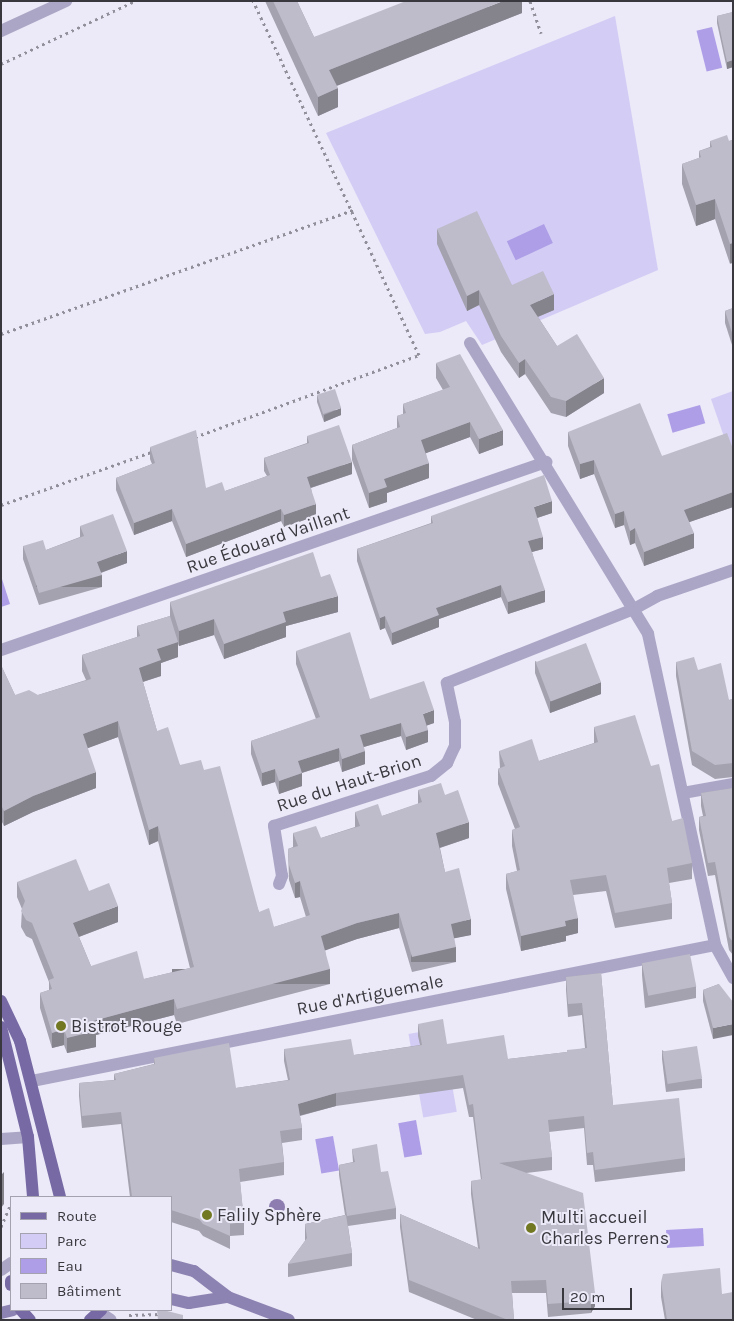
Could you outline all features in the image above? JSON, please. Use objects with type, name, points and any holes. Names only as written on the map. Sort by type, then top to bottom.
[{"type":"main road","points":[[1,1001],[20,1040],[32,1081],[60,1196]]},
{"type":"main road","points":[[1,1027],[28,1137],[33,1196]]},
{"type":"street","points":[[1,31],[66,1]]},
{"type":"street","points":[[470,343],[546,462],[648,634],[656,662],[715,945],[733,978]]},
{"type":"street","name":"Rue Édouard Vaillant","points":[[1,650],[546,462]]},
{"type":"street","points":[[634,609],[650,599],[733,570]]},
{"type":"street","name":"Rue du Haut-Brion","points":[[279,884],[282,876],[274,826],[431,776],[446,763],[455,746],[455,722],[446,683],[634,609]]},
{"type":"street","points":[[683,793],[733,784]]},
{"type":"street","name":"Rue d'Artiguemale","points":[[32,1081],[715,945]]},
{"type":"street","points":[[1,1139],[28,1137]]},
{"type":"street","points":[[172,1265],[194,1271],[228,1297],[289,1320]]},
{"type":"street","points":[[172,1299],[189,1303],[228,1297]]},
{"type":"street","points":[[96,1316],[111,1320]]},
{"type":"path","points":[[1,64],[135,1]]},
{"type":"path","points":[[194,438],[419,354],[354,210],[254,1]]},
{"type":"path","points":[[530,1],[541,33]]},
{"type":"path","points":[[1,334],[354,210]]},
{"type":"path","points":[[1,505],[158,450]]},
{"type":"path","points":[[1,1227],[10,1206]]},
{"type":"path","points":[[122,1320],[127,1316],[143,1313],[143,1311]]},
{"type":"green space","points":[[615,16],[658,270],[482,345],[466,321],[440,332],[425,334],[326,133]]},
{"type":"green space","points":[[733,391],[733,463],[711,399]]},
{"type":"green space","points":[[442,1028],[457,1112],[423,1118],[409,1034]]},
{"type":"water","points":[[712,27],[722,68],[707,72],[696,31]]},
{"type":"water","points":[[544,224],[553,243],[516,260],[507,241]]},
{"type":"water","points":[[700,405],[705,423],[673,433],[667,414]]},
{"type":"water","points":[[1,576],[10,604],[1,607]]},
{"type":"water","points":[[416,1120],[422,1154],[404,1158],[398,1123]]},
{"type":"water","points":[[333,1136],[339,1170],[321,1174],[315,1139]]},
{"type":"water","points":[[703,1228],[704,1246],[667,1248],[666,1230]]},
{"type":"building","points":[[273,1],[297,1],[314,37],[406,1],[503,1],[329,70],[338,88],[318,97]]},
{"type":"building","points":[[733,12],[733,60],[727,62],[717,16]]},
{"type":"building","points":[[727,135],[729,141],[733,140],[733,243],[730,244],[715,199],[696,205],[682,164],[701,157],[699,151],[712,147],[710,141]]},
{"type":"building","points":[[477,211],[512,285],[543,271],[554,294],[530,305],[557,346],[577,334],[604,378],[566,401],[551,397],[525,359],[519,363],[501,336],[479,290],[467,296],[437,229]]},
{"type":"building","points":[[733,308],[733,336],[725,311]]},
{"type":"building","points":[[460,354],[503,430],[479,439],[470,422],[421,440],[429,463],[384,479],[387,487],[369,493],[352,445],[400,427],[397,416],[406,413],[403,404],[450,387],[436,363]]},
{"type":"building","points":[[335,389],[341,408],[323,414],[317,395]]},
{"type":"building","points":[[640,403],[662,456],[727,433],[733,449],[733,492],[684,510],[694,533],[644,552],[635,528],[630,531],[624,511],[615,514],[594,460],[580,464],[568,432]]},
{"type":"building","points":[[339,425],[352,462],[307,477],[316,504],[284,515],[281,509],[186,544],[172,509],[134,523],[116,478],[155,463],[150,447],[196,430],[206,488],[222,482],[225,491],[270,475],[264,458],[309,443],[307,436]]},
{"type":"building","points":[[544,475],[552,501],[534,507],[543,537],[528,541],[545,590],[508,602],[501,585],[436,608],[439,615],[392,633],[385,616],[380,618],[357,549],[433,523],[431,516]]},
{"type":"building","points":[[113,514],[127,551],[97,562],[102,575],[39,593],[23,546],[43,540],[46,550],[84,536],[80,526]]},
{"type":"building","points":[[313,552],[321,577],[330,574],[338,596],[283,612],[286,622],[224,644],[214,619],[179,631],[170,602]]},
{"type":"building","points":[[170,616],[178,642],[157,649],[161,660],[139,668],[157,731],[168,727],[180,765],[201,760],[204,770],[220,766],[259,912],[269,908],[274,927],[310,915],[300,881],[295,883],[289,865],[288,849],[298,846],[293,833],[316,826],[321,838],[360,826],[355,812],[378,804],[382,816],[422,802],[418,790],[441,783],[445,795],[458,790],[469,822],[436,833],[445,872],[459,868],[471,919],[451,924],[456,947],[412,957],[399,913],[357,923],[321,936],[330,969],[177,1009],[174,999],[93,1021],[96,1031],[67,1038],[64,1029],[52,1033],[40,993],[52,989],[49,980],[54,978],[32,923],[26,920],[21,911],[25,901],[17,882],[76,859],[89,891],[109,883],[118,906],[73,923],[91,966],[137,951],[144,979],[194,967],[158,826],[149,830],[118,721],[83,734],[96,772],[33,796],[4,811],[1,805],[1,665],[15,695],[29,690],[38,695],[91,679],[82,655],[140,636],[137,626]]},
{"type":"building","points":[[350,632],[370,699],[424,681],[434,710],[423,714],[428,730],[406,737],[401,723],[360,735],[365,751],[342,759],[339,748],[298,761],[302,773],[279,781],[275,769],[262,773],[251,741],[320,717],[296,651]]},
{"type":"building","points":[[586,643],[601,682],[551,702],[536,662]]},
{"type":"building","points":[[694,657],[698,670],[721,663],[729,700],[733,699],[733,763],[715,765],[692,751],[676,662]]},
{"type":"building","points":[[635,715],[651,766],[659,764],[672,821],[683,818],[692,863],[667,868],[672,903],[615,913],[606,875],[570,880],[578,918],[565,921],[566,926],[521,936],[506,874],[520,870],[512,830],[520,827],[498,769],[505,766],[499,751],[532,739],[539,761],[598,742],[594,727]]},
{"type":"building","points":[[733,788],[733,942],[729,937],[715,862],[708,863],[699,817],[706,816],[701,793]]},
{"type":"building","points":[[690,954],[696,986],[648,996],[642,963]]},
{"type":"building","points":[[601,973],[613,1105],[679,1098],[685,1158],[595,1170],[593,1152],[587,1153],[584,1116],[548,1120],[552,1157],[499,1163],[583,1193],[595,1293],[591,1301],[548,1304],[546,1280],[511,1281],[514,1320],[508,1320],[409,1280],[400,1214],[480,1249],[471,1181],[482,1179],[473,1104],[469,1105],[463,1075],[336,1093],[298,1104],[302,1128],[280,1131],[284,1162],[239,1169],[244,1222],[230,1224],[230,1236],[203,1224],[199,1219],[172,1210],[172,1196],[132,1196],[121,1112],[82,1116],[79,1083],[116,1080],[114,1074],[155,1064],[154,1058],[229,1043],[236,1088],[290,1080],[284,1049],[351,1039],[354,1055],[422,1045],[418,1024],[443,1019],[447,1044],[504,1035],[508,1059],[587,1048],[582,1003],[568,1004],[566,977]]},
{"type":"building","points":[[719,984],[733,1002],[733,1024],[713,1028],[703,990]]},
{"type":"building","points":[[697,1046],[702,1079],[668,1084],[662,1051]]},
{"type":"building","points":[[377,1144],[381,1172],[388,1171],[396,1208],[347,1216],[339,1165],[355,1162],[352,1149]]},
{"type":"building","points":[[346,1215],[352,1253],[288,1264],[307,1238],[305,1224]]},
{"type":"building","points":[[720,1268],[722,1294],[733,1292],[733,1320],[667,1320],[661,1282],[663,1274]]},
{"type":"building","points":[[157,1311],[167,1311],[183,1315],[183,1320],[158,1320]]},
{"type":"place","name":"Bistrot Rouge","points":[[61,1026]]},
{"type":"place","name":"Falily Sphère","points":[[207,1215]]},
{"type":"place","name":"Multi accueil Charles Perrens","points":[[531,1228]]}]
